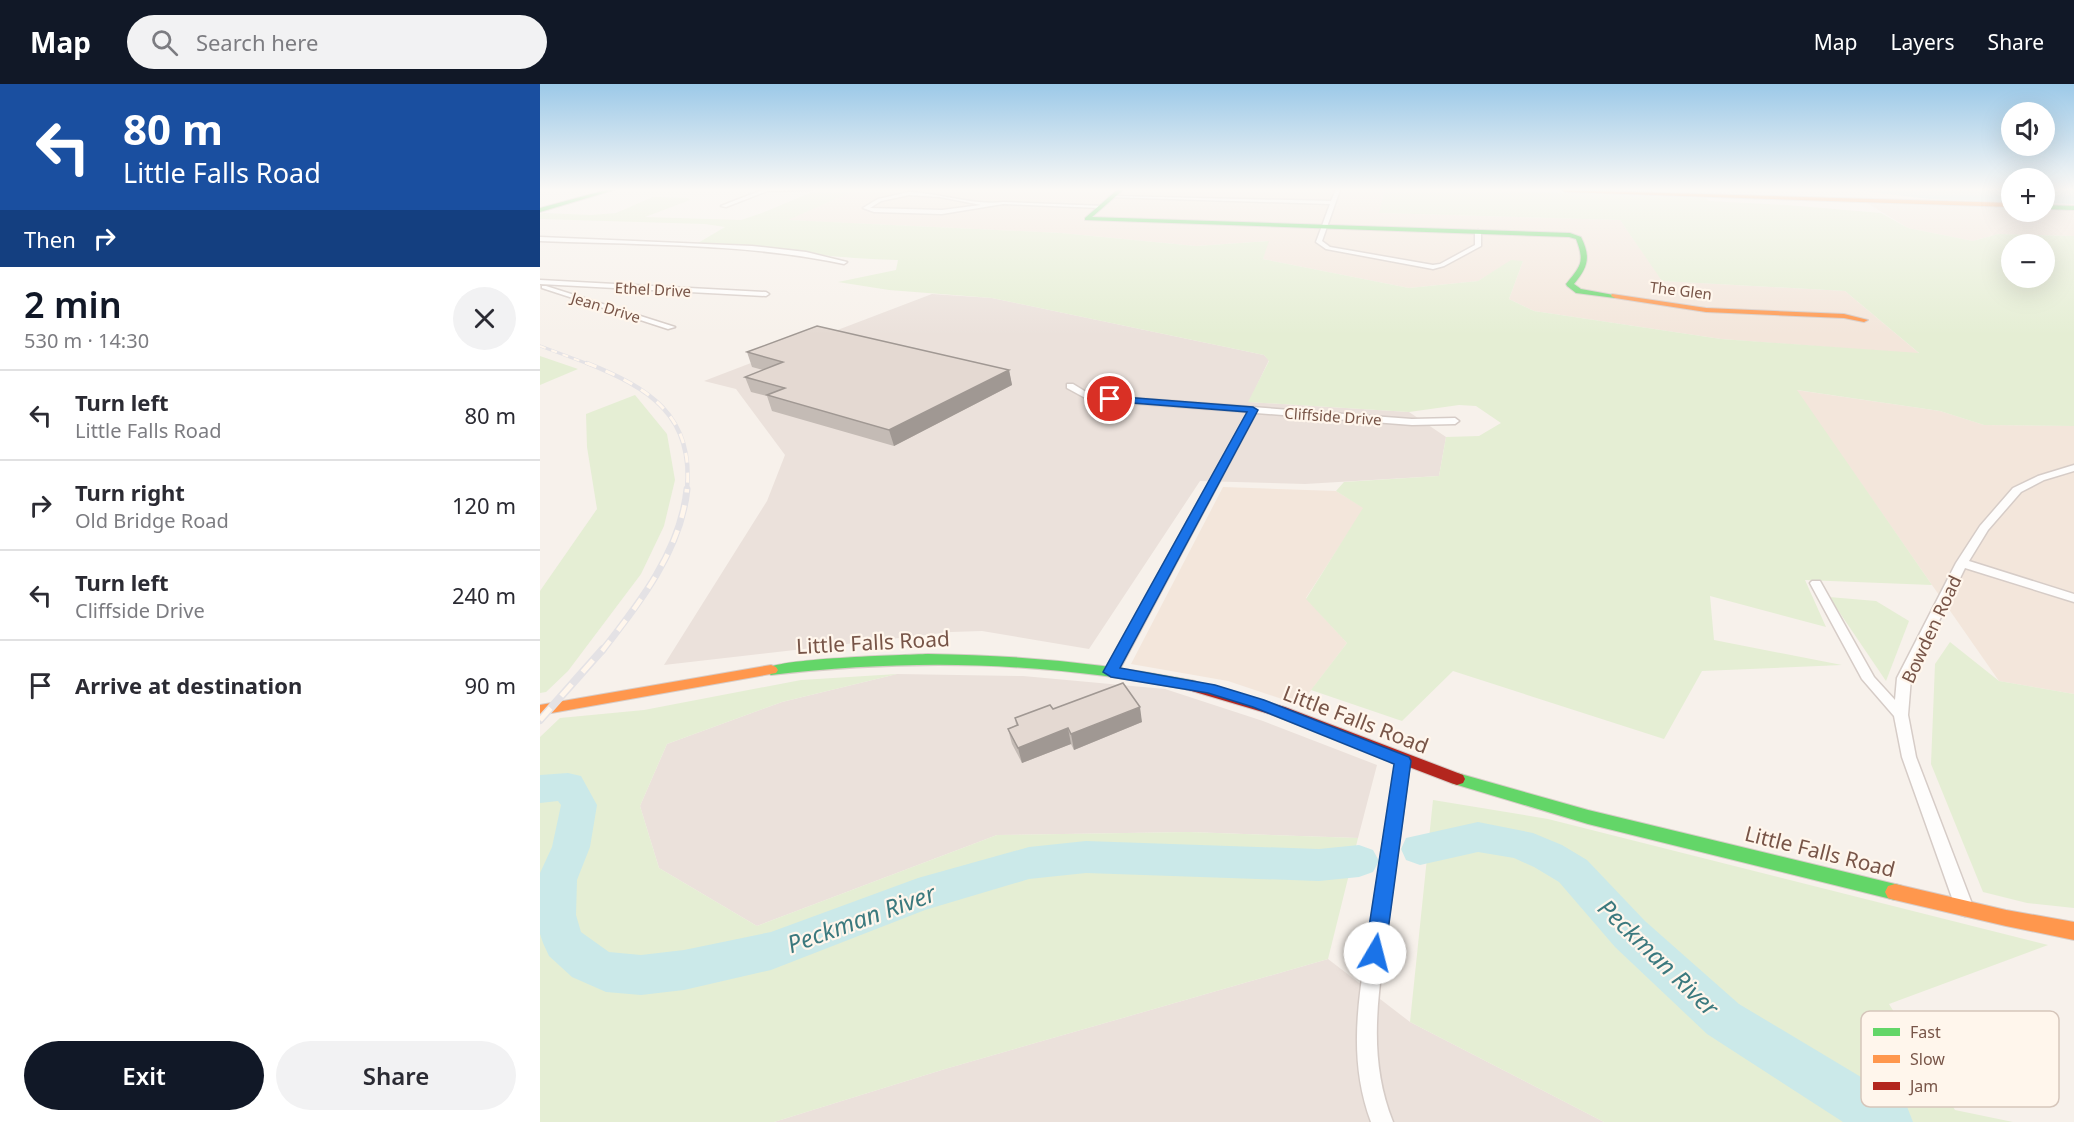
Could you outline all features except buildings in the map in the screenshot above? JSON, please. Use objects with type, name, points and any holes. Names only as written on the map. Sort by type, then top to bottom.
[{"type":"street","points":[[1321,238],[1320,242],[1328,248],[1421,266],[1442,265],[1476,248],[1479,244],[1479,238]]},
{"type":"street","name":"The Glen","points":[[1579,238],[1586,257],[1585,269],[1569,285],[1579,291],[1706,310],[1844,316],[1864,320]]},
{"type":"street","points":[[540,239],[752,248],[806,254],[844,262]]},
{"type":"street","name":"Ethel Drive","points":[[540,284],[766,294]]},
{"type":"street","name":"Jean Drive","points":[[540,284],[671,327]]},
{"type":"street","name":"Cliffside Drive","points":[[1070,386],[1089,397],[1412,422],[1455,421]]},
{"type":"street","points":[[1111,672],[1253,410]]},
{"type":"street","name":"Bowden Road","points":[[1965,909],[1909,757],[1901,715],[1904,678],[1962,563],[1984,528],[2017,490],[2041,478],[2074,468]]},
{"type":"street","points":[[1962,563],[2074,598]]},
{"type":"street","points":[[1816,583],[1869,679],[1901,715]]},
{"type":"street","name":"Little Falls Road","points":[[540,710],[779,669],[878,659],[953,657],[1111,672],[1168,680],[1230,694],[1403,761],[1556,808],[1965,909],[2074,931]]},
{"type":"street","points":[[1382,1122],[1368,1081],[1365,1055],[1366,1016],[1403,761]]},
{"type":"shaded area","points":[[1117,238],[1633,238],[1663,281],[1845,291],[1920,354],[1721,339],[1534,311],[1509,299],[1523,261],[1511,261],[1478,281],[1409,288],[1263,259],[1268,241],[1196,246]]},
{"type":"shaded area","points":[[1960,238],[1982,238],[1973,241]]},
{"type":"shaded area","points":[[932,294],[992,298],[1264,355],[1269,360],[1249,402],[1409,412],[1446,437],[1439,476],[1305,484],[1200,481],[1089,649],[982,631],[951,632],[664,665],[767,501],[785,455],[736,389],[704,381]]},
{"type":"shaded area","points":[[1796,390],[1940,411],[1984,425],[2074,426],[2074,694],[1999,681]]},
{"type":"shaded area","points":[[1223,487],[1336,491],[1364,508],[1306,598],[1347,643],[1300,705],[1228,681],[1131,664]]},
{"type":"shaded area","points":[[897,674],[1023,676],[1165,689],[1263,721],[1377,765],[1358,838],[1189,832],[997,835],[757,926],[659,868],[640,806],[667,744],[782,702]]},
{"type":"shaded area","points":[[1328,959],[1410,1022],[1604,1122],[774,1122],[945,1069]]},
{"type":"green space","points":[[706,238],[1117,238],[1196,246],[1269,241],[1263,259],[1409,288],[1478,281],[1511,260],[1523,261],[1509,299],[1534,311],[1721,339],[1919,353],[1845,291],[1662,281],[1633,238],[1960,238],[1973,241],[2001,238],[2001,288],[2055,288],[2055,238],[2074,238],[2074,426],[1984,425],[1940,411],[1797,390],[1932,585],[1805,580],[1826,627],[1710,596],[1714,640],[1842,665],[1702,671],[1664,739],[1453,671],[1402,721],[1311,690],[1347,643],[1306,599],[1363,508],[1336,491],[1344,482],[1439,476],[1446,437],[1479,436],[1501,423],[1476,406],[1459,405],[1409,412],[1248,402],[1269,361],[1264,355],[992,298],[889,290],[838,282],[896,270],[898,260],[698,243]]},
{"type":"green space","points":[[540,356],[578,369],[540,385]]},
{"type":"green space","points":[[635,395],[667,434],[675,480],[664,526],[641,574],[568,671],[546,692],[540,693],[540,591],[597,509],[587,447],[586,414]]},
{"type":"green space","points":[[1829,597],[1876,601],[1909,621],[1886,681]]},
{"type":"green space","points":[[1950,642],[1999,681],[2074,694],[2074,908],[2027,903],[1983,892],[1931,764],[1935,664]]},
{"type":"green space","points":[[897,674],[782,702],[667,744],[640,806],[659,868],[757,926],[997,835],[1189,832],[1358,838],[1328,959],[945,1069],[774,1122],[540,1122],[540,737],[560,718],[644,710],[801,680]]},
{"type":"green space","points":[[1433,800],[1548,819],[2048,945],[1889,1004],[1893,1011],[1861,1011],[1861,1107],[1953,1107],[1955,1110],[2013,1122],[1604,1122],[1410,1022]]},
{"type":"waterway","name":"Peckman River","points":[[540,789],[568,786],[579,805],[571,847],[557,880],[555,915],[564,943],[587,963],[606,972],[641,975],[684,970],[771,951],[918,895],[1029,863],[1086,857],[1319,865],[1359,861]]},
{"type":"waterway","name":"Peckman River","points":[[1420,849],[1478,837],[1519,844],[1548,856],[1573,871],[1630,934],[1723,1019],[1861,1105]]},
{"type":"waterway","name":"Peckman River","points":[[1864,1107],[1888,1122]]},
{"type":"railway","points":[[540,346],[591,365]]},
{"type":"railway","points":[[587,363],[648,394],[675,423],[683,442],[687,464],[687,489]]},
{"type":"railway","points":[[602,651],[644,595],[667,555],[683,512],[687,489]]},
{"type":"railway","points":[[540,720],[603,649]]},
{"type":"traffic: fast","points":[[1579,238],[1585,263],[1570,284],[1579,291],[1615,296]]},
{"type":"traffic: fast","points":[[771,670],[876,660],[981,659],[1086,667],[1190,685]]},
{"type":"traffic: fast","points":[[1457,779],[1588,817],[1895,892]]},
{"type":"traffic: slow","points":[[1615,296],[1706,310],[1844,316],[1864,320]]},
{"type":"traffic: slow","points":[[540,710],[771,670]]},
{"type":"traffic: slow","points":[[1895,892],[2074,931]]},
{"type":"traffic: jam","points":[[1190,685],[1279,711],[1457,779]]},
{"type":"route","points":[[1110,399],[1253,410],[1111,672],[1210,688],[1259,704],[1403,761],[1375,953]]}]
